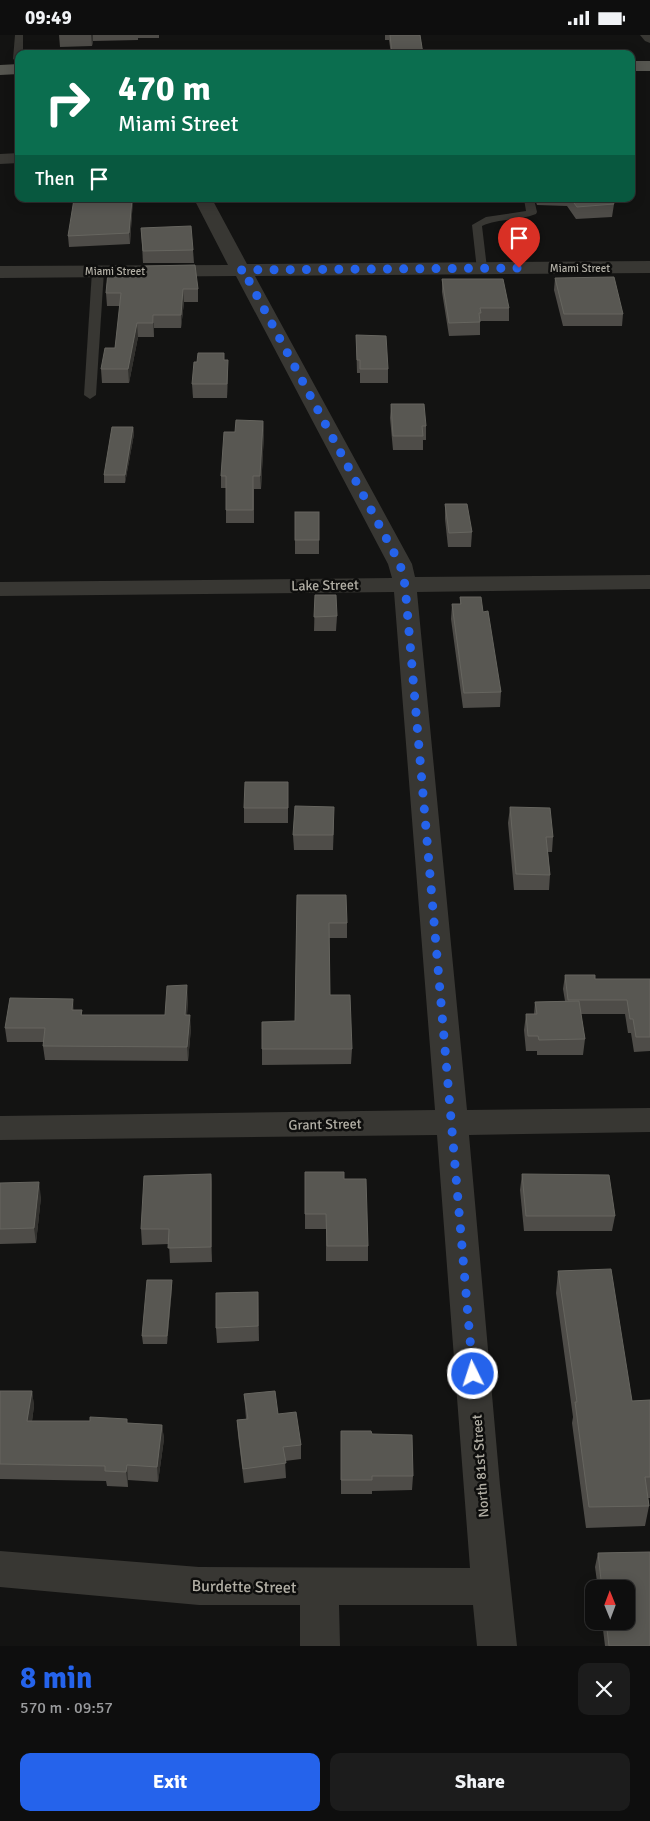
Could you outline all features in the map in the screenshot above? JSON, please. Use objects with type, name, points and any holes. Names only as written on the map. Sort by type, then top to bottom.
[{"type":"main road","points":[[635,55],[650,55]]},
{"type":"main road","points":[[0,59],[15,59]]},
{"type":"main road","points":[[635,66],[650,65]]},
{"type":"main road","points":[[0,69],[15,69]]},
{"type":"street","points":[[0,159],[15,159]]},
{"type":"street","name":"North 81st Street","points":[[205,202],[240,270],[248,279],[400,564],[405,585],[469,1318],[490,1587],[497,1646]]},
{"type":"street","name":"Miami Street","points":[[0,271],[650,267]]},
{"type":"street","name":"Lake Street","points":[[0,589],[650,582]]},
{"type":"street","name":"Grant Street","points":[[0,1128],[650,1120]]},
{"type":"street","name":"Burdette Street","points":[[0,1569],[199,1586],[490,1587]]},
{"type":"street","points":[[319,1587],[320,1646]]},
{"type":"lane","points":[[19,50],[20,35]]},
{"type":"lane","points":[[481,268],[477,225],[485,220],[524,216],[532,212],[530,202]]},
{"type":"lane","points":[[90,395],[98,271]]},
{"type":"building","points":[[390,35],[420,35],[422,50],[392,50]]},
{"type":"building","points":[[74,202],[132,202],[129,233],[68,236]]},
{"type":"building","points":[[573,202],[613,202],[614,204],[577,207]]},
{"type":"building","points":[[191,226],[193,250],[143,251],[141,228]]},
{"type":"building","points":[[195,265],[198,289],[183,289],[181,315],[153,315],[153,323],[137,323],[128,369],[101,369],[105,348],[115,348],[121,293],[106,293],[108,272],[144,271],[144,266]]},
{"type":"building","points":[[614,277],[623,314],[564,314],[555,278]]},
{"type":"building","points":[[442,279],[503,279],[509,308],[480,308],[480,322],[449,323]]},
{"type":"building","points":[[356,335],[386,336],[388,369],[360,369],[360,360],[357,360]]},
{"type":"building","points":[[198,353],[224,353],[224,360],[228,360],[227,384],[192,384],[194,362],[197,362]]},
{"type":"building","points":[[391,404],[424,404],[426,426],[422,426],[423,436],[393,436]]},
{"type":"building","points":[[236,420],[263,421],[260,476],[253,476],[253,510],[226,510],[226,476],[221,476],[224,432],[235,432]]},
{"type":"building","points":[[112,427],[133,427],[125,475],[104,475]]},
{"type":"building","points":[[445,504],[467,504],[472,532],[449,533]]},
{"type":"building","points":[[295,512],[319,512],[319,540],[295,540]]},
{"type":"building","points":[[315,595],[336,595],[337,616],[314,617]]},
{"type":"building","points":[[460,597],[481,597],[483,612],[488,611],[501,692],[464,693],[452,604],[461,604]]},
{"type":"building","points":[[245,782],[288,782],[288,808],[244,808]]},
{"type":"building","points":[[295,806],[334,807],[333,835],[293,835]]},
{"type":"building","points":[[510,807],[550,808],[553,837],[546,837],[550,875],[516,874]]},
{"type":"building","points":[[297,895],[346,895],[347,923],[329,923],[330,995],[350,995],[352,1049],[262,1049],[262,1022],[295,1021]]},
{"type":"building","points":[[565,975],[595,975],[595,979],[650,979],[650,1037],[636,1037],[633,1019],[630,1019],[627,1000],[568,1000]]},
{"type":"building","points":[[187,985],[185,1015],[190,1015],[187,1047],[43,1046],[45,1028],[5,1028],[10,998],[73,999],[72,1010],[82,1010],[81,1015],[165,1015],[167,986]]},
{"type":"building","points":[[579,1001],[585,1039],[539,1040],[538,1036],[528,1036],[526,1014],[537,1014],[535,1002]]},
{"type":"building","points":[[305,1172],[344,1172],[344,1179],[366,1179],[368,1246],[327,1246],[326,1214],[305,1214]]},
{"type":"building","points":[[211,1174],[211,1247],[168,1248],[169,1229],[141,1229],[144,1176]]},
{"type":"building","points":[[522,1174],[609,1175],[615,1216],[526,1216]]},
{"type":"building","points":[[39,1182],[34,1228],[0,1229],[0,1183]]},
{"type":"building","points":[[611,1269],[632,1401],[650,1400],[650,1477],[645,1477],[649,1506],[589,1507],[575,1402],[577,1402],[558,1271]]},
{"type":"building","points":[[147,1280],[172,1280],[167,1336],[142,1336]]},
{"type":"building","points":[[258,1292],[258,1326],[216,1328],[216,1293]]},
{"type":"building","points":[[0,1391],[32,1391],[27,1421],[90,1421],[90,1417],[127,1419],[127,1423],[162,1425],[157,1467],[127,1465],[126,1472],[105,1471],[105,1466],[0,1464]]},
{"type":"building","points":[[275,1391],[278,1414],[296,1412],[301,1445],[283,1447],[286,1463],[243,1469],[237,1420],[248,1419],[244,1394]]},
{"type":"building","points":[[341,1431],[371,1431],[372,1434],[412,1435],[413,1476],[372,1476],[372,1480],[341,1480]]},
{"type":"building","points":[[650,1552],[650,1646],[609,1646],[607,1630],[635,1630],[635,1580],[601,1580],[598,1553]]},
{"type":"route","points":[[473,1374],[405,585],[400,564],[248,279],[240,270],[519,268]]}]
